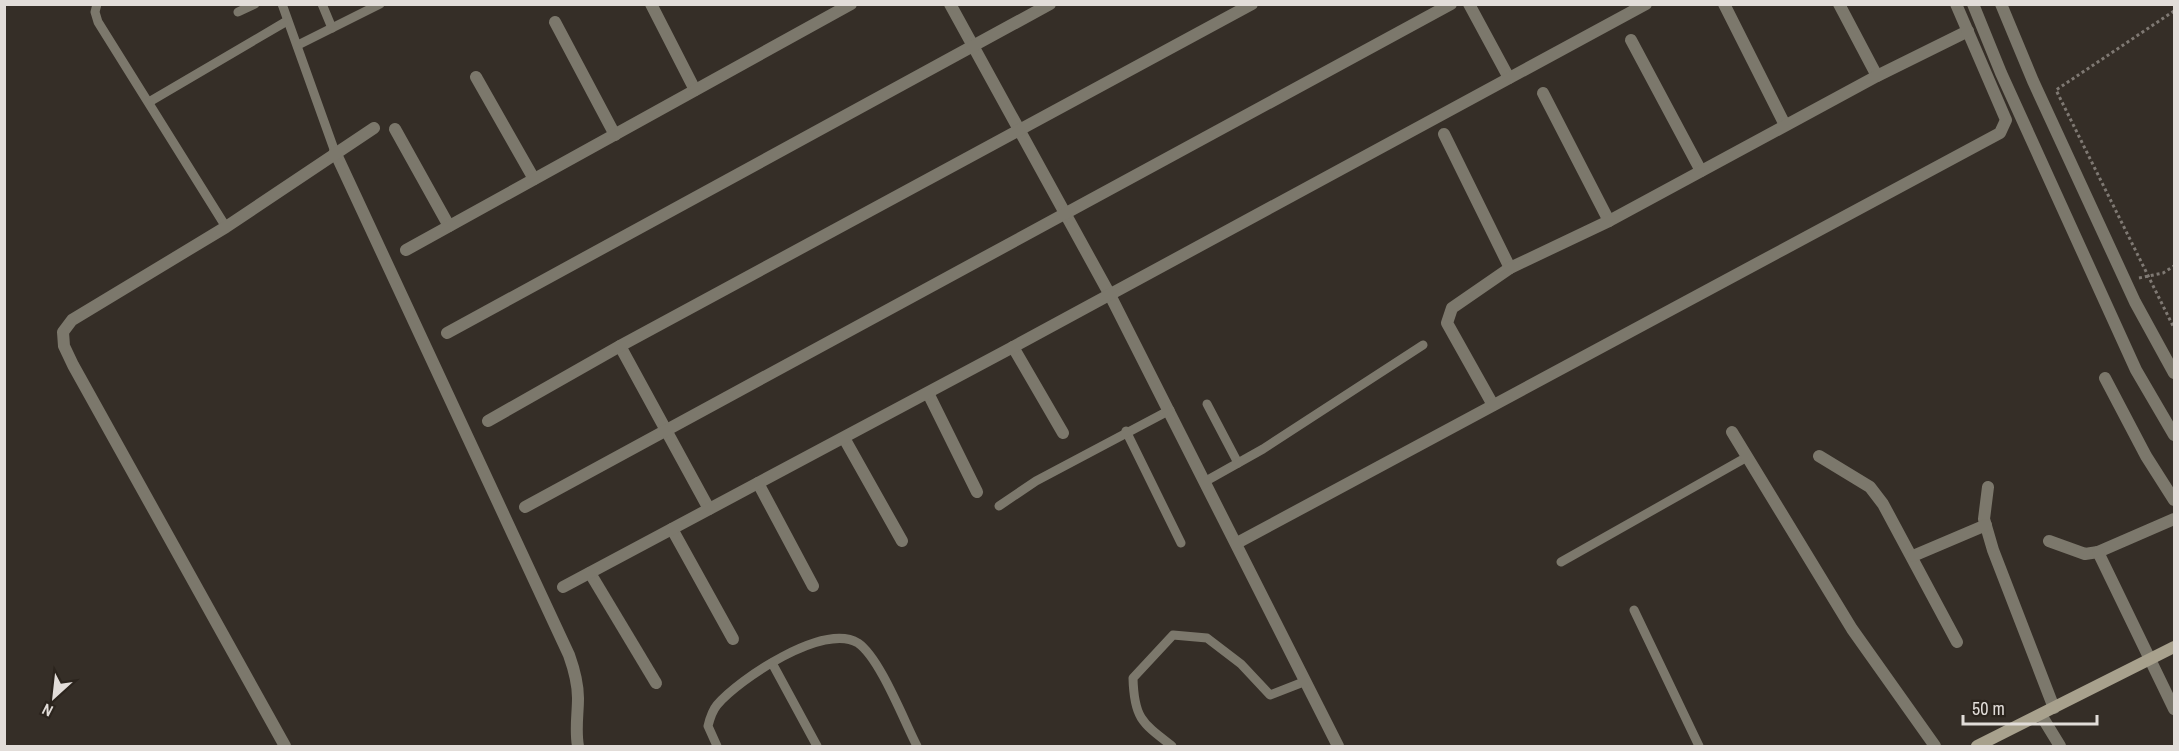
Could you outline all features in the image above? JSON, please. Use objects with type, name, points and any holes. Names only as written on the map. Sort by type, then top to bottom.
[{"type":"main road","points":[[1977,747],[2175,647]]},
{"type":"street","points":[[406,250],[851,4]]},
{"type":"street","points":[[950,4],[1110,295],[1206,481],[1338,747]]},
{"type":"street","points":[[447,333],[1050,4]]},
{"type":"street","points":[[488,421],[620,346],[1252,4]]},
{"type":"street","points":[[525,507],[1452,4]]},
{"type":"street","points":[[1469,4],[1509,78]]},
{"type":"street","points":[[563,587],[1013,348],[1647,4]]},
{"type":"street","points":[[1724,4],[1785,125]]},
{"type":"street","points":[[1839,4],[1876,76]]},
{"type":"street","points":[[1237,543],[2000,133],[2006,120],[1956,4]]},
{"type":"street","points":[[1973,4],[2001,73],[2136,370],[2175,435]]},
{"type":"street","points":[[2001,4],[2028,70],[2125,280],[2175,373]]},
{"type":"street","points":[[654,5],[695,90]]},
{"type":"street","points":[[555,22],[615,135]]},
{"type":"street","points":[[1493,405],[1447,323],[1447,317],[1452,308],[1510,268],[1609,221],[1876,76],[1968,31]]},
{"type":"street","points":[[1631,40],[1701,171]]},
{"type":"street","points":[[476,76],[534,180]]},
{"type":"street","points":[[1543,93],[1609,221]]},
{"type":"street","points":[[285,747],[64,346],[63,332],[72,320],[226,227],[374,128]]},
{"type":"street","points":[[395,129],[449,226]]},
{"type":"street","points":[[1444,134],[1510,268]]},
{"type":"street","points":[[335,152],[569,655],[576,676],[578,696],[576,728],[578,747]]},
{"type":"street","points":[[620,346],[709,509]]},
{"type":"street","points":[[1013,348],[1063,434]]},
{"type":"street","points":[[2105,378],[2146,456],[2175,500]]},
{"type":"street","points":[[928,393],[977,492]]},
{"type":"street","points":[[1732,432],[1852,629],[1935,747]]},
{"type":"street","points":[[843,438],[902,541]]},
{"type":"street","points":[[1820,456],[1869,488],[1883,504],[1913,556],[1957,642]]},
{"type":"street","points":[[758,483],[813,586]]},
{"type":"street","points":[[1988,487],[1983,508],[1993,550],[2054,708]]},
{"type":"street","points":[[2049,541],[2085,554],[2098,552],[2175,519]]},
{"type":"street","points":[[1913,556],[1986,525]]},
{"type":"street","points":[[672,529],[733,639]]},
{"type":"street","points":[[2098,552],[2175,709]]},
{"type":"street","points":[[590,573],[656,683]]},
{"type":"street","points":[[2041,715],[2060,747]]},
{"type":"lane","points":[[97,4],[94,12],[98,22],[226,227]]},
{"type":"lane","points":[[238,12],[255,4]]},
{"type":"lane","points":[[282,4],[335,152]]},
{"type":"lane","points":[[322,4],[332,28]]},
{"type":"lane","points":[[298,45],[380,5]]},
{"type":"lane","points":[[149,102],[287,21]]},
{"type":"lane","points":[[1206,481],[1423,345]]},
{"type":"lane","points":[[1207,404],[1238,463]]},
{"type":"lane","points":[[999,506],[1036,482],[1126,431],[1170,410]]},
{"type":"lane","points":[[1126,431],[1181,543]]},
{"type":"lane","points":[[1561,562],[1747,456]]},
{"type":"lane","points":[[1634,610],[1699,747]]},
{"type":"lane","points":[[1172,747],[1144,724],[1133,703],[1133,678],[1173,635],[1207,638],[1241,664],[1270,695],[1306,681]]},
{"type":"lane","points":[[717,747],[708,726],[711,713],[749,676],[809,645],[835,638],[851,640],[869,653],[916,747]]},
{"type":"lane","points":[[772,663],[817,747]]},
{"type":"path","points":[[2175,10],[2056,90],[2175,328]]},
{"type":"path","points":[[2125,280],[2163,273],[2175,266]]}]
